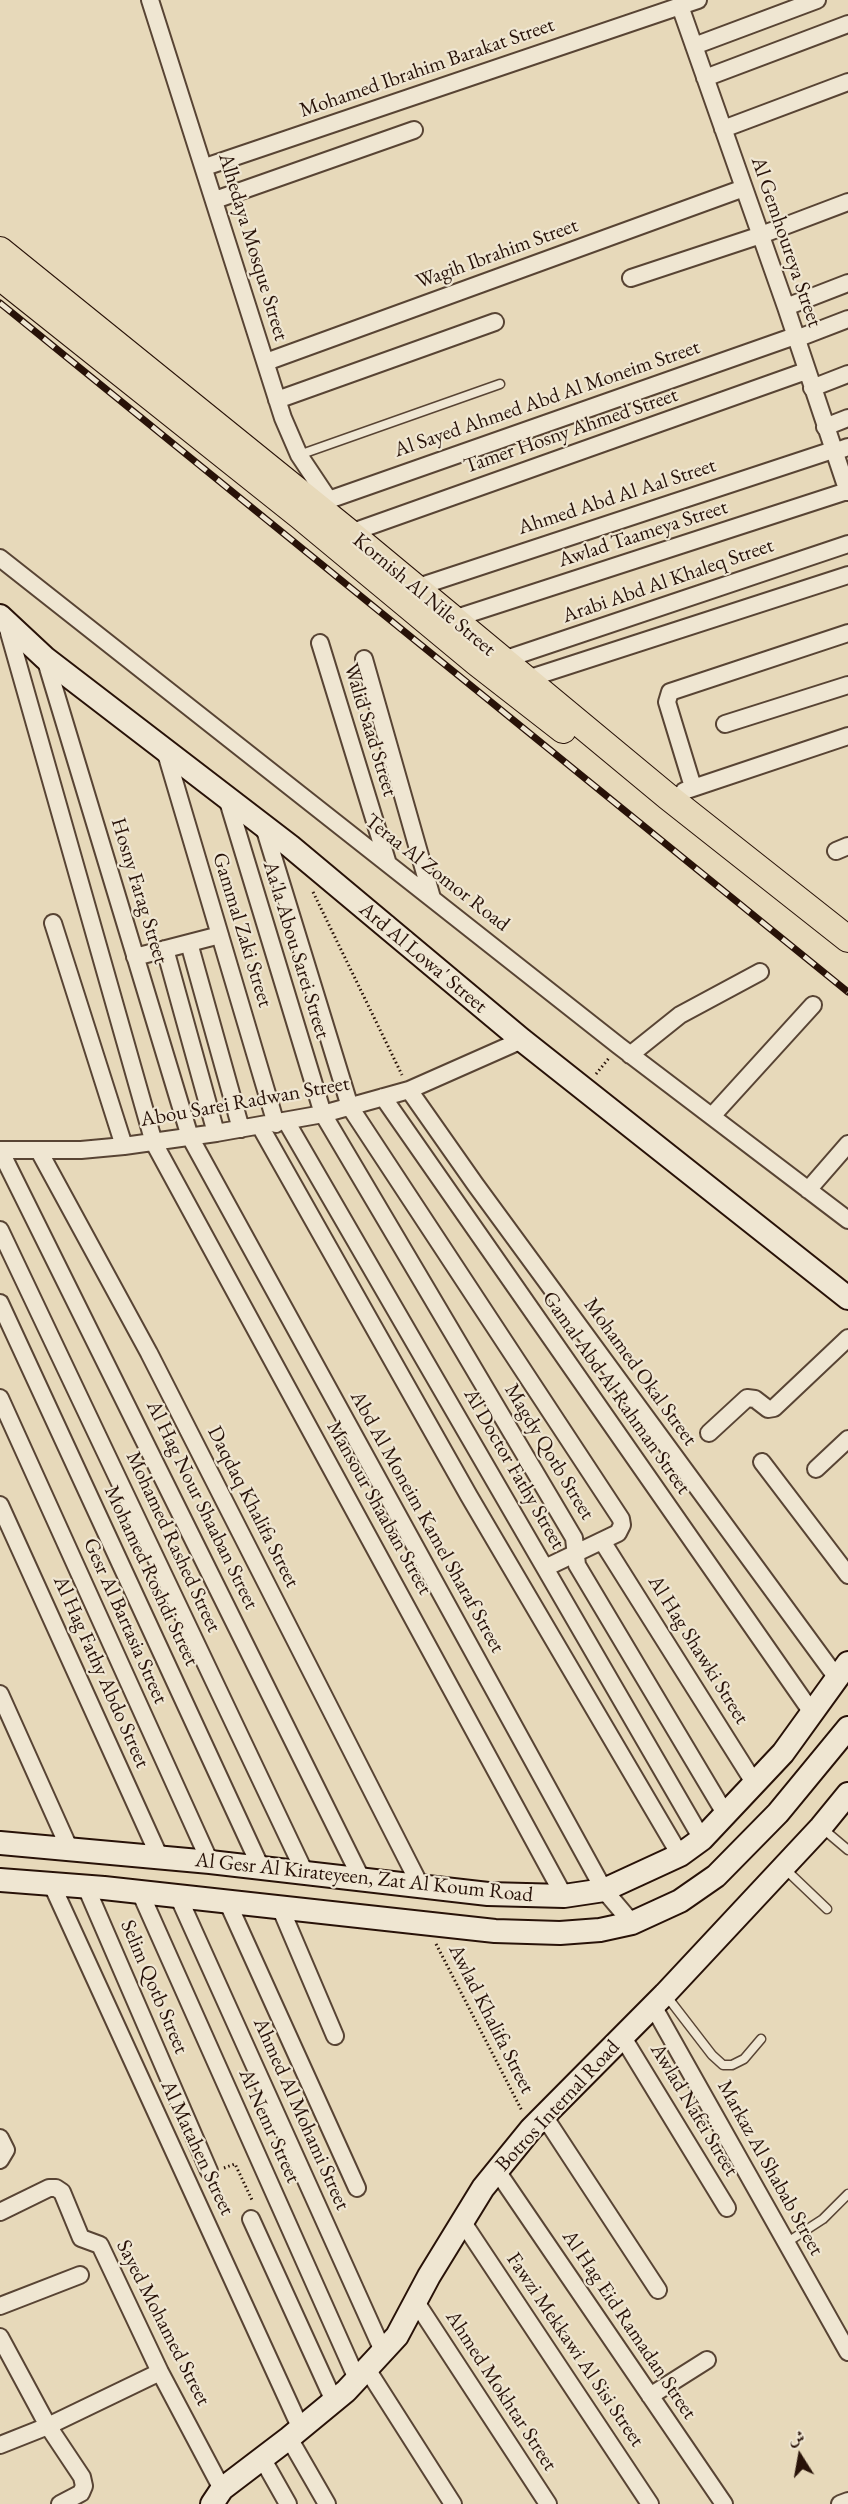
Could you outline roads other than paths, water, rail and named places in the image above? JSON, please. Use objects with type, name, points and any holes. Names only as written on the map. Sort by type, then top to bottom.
[{"type":"main road","name":"Kornish Al Nile Street","points":[[0,250],[322,503],[350,533],[415,588],[667,796],[848,939]]},
{"type":"main road","name":"Kornish Al Nile Street","points":[[0,277],[324,536],[477,663],[559,726],[703,846],[848,958]]},
{"type":"street","name":"Alhedaya Mosque Street","points":[[150,0],[205,167],[277,400],[299,455],[322,503]]},
{"type":"street","name":"Mohamed Ibrahim Barakat Street","points":[[205,167],[698,0]]},
{"type":"street","points":[[694,46],[817,0]]},
{"type":"street","name":"Al Gemhoureya Street","points":[[680,6],[786,307],[825,427],[838,450],[848,492]]},
{"type":"street","points":[[705,78],[848,24]]},
{"type":"street","points":[[723,129],[848,82]]},
{"type":"street","points":[[215,200],[414,130]]},
{"type":"street","name":"Wagih Ibrahim Street","points":[[266,362],[744,188]]},
{"type":"street","points":[[631,278],[761,235],[848,202]]},
{"type":"street","points":[[786,307],[848,283]]},
{"type":"street","name":"Al Sayed Ahmed Abd Al Moneim Street","points":[[322,503],[848,319]]},
{"type":"street","points":[[277,400],[495,322]]},
{"type":"street","name":"Tamer Hosny Ahmed Street","points":[[350,533],[806,371]]},
{"type":"street","points":[[812,388],[848,374]]},
{"type":"street","points":[[825,427],[848,418]]},
{"type":"street","name":"Ahmed Abd Al Aal Street","points":[[415,588],[838,450]]},
{"type":"street","name":"Awlad Taameya Street","points":[[453,619],[848,492]]},
{"type":"street","name":"Arabi Abd Al Khaleq Street","points":[[503,660],[848,544]]},
{"type":"street","name":"Teraa Al Zomor Road","points":[[0,558],[625,1051],[848,1220]]},
{"type":"street","points":[[527,679],[848,574]]},
{"type":"street","name":"Ard Al Lowa' Street","points":[[3,619],[45,657],[290,846],[522,1040],[848,1298]]},
{"type":"street","name":"Mansour Shaaban Street","points":[[3,619],[154,1143],[564,1896]]},
{"type":"street","points":[[693,787],[667,702],[670,692],[848,633]]},
{"type":"street","name":"Walid Saad Street","points":[[320,643],[388,864]]},
{"type":"street","name":"Hosny Farag Street","points":[[45,657],[190,1137]]},
{"type":"street","points":[[364,659],[432,898]]},
{"type":"street","points":[[725,724],[848,685]]},
{"type":"street","points":[[667,796],[848,736]]},
{"type":"street","name":"Gammal Zaki Street","points":[[165,750],[274,1124]]},
{"type":"street","name":"Aa'la Abou Sarei Street","points":[[227,798],[323,1114]]},
{"type":"street","points":[[264,827],[350,1107],[621,1519],[621,1530],[545,1568]]},
{"type":"street","points":[[53,923],[124,1146]]},
{"type":"street","points":[[135,957],[220,935]]},
{"type":"street","points":[[189,943],[241,1129]]},
{"type":"street","points":[[165,949],[216,1133]]},
{"type":"street","points":[[625,1051],[680,1015],[760,972]]},
{"type":"street","points":[[712,1116],[813,1005]]},
{"type":"street","name":"Abou Sarei Radwan Street","points":[[0,1150],[39,1151],[154,1143],[323,1114],[409,1090],[522,1040]]},
{"type":"street","name":"Mohamed Okal Street","points":[[409,1090],[482,1193],[842,1671]]},
{"type":"street","name":"Gamal Abd Al Rahman Street","points":[[382,1097],[813,1714]]},
{"type":"street","name":"Magdy Qotb Street","points":[[323,1114],[574,1538],[577,1565],[726,1815]]},
{"type":"street","points":[[274,1124],[469,1496],[680,1855]]},
{"type":"street","name":"Al Doctor Fathy Street","points":[[274,1124],[545,1568],[702,1839]]},
{"type":"street","name":"Abd Al Moneim Kamel Sharaf Street","points":[[190,1137],[604,1890],[632,1923]]},
{"type":"street","points":[[808,1190],[848,1144]]},
{"type":"street","name":"Al Hag Nour Shaaban Street","points":[[0,1150],[362,1880]]},
{"type":"street","name":"Daqdaq Khalifa Street","points":[[39,1151],[149,1353],[421,1887]]},
{"type":"street","name":"Mohamed Rashed Street","points":[[0,1230],[305,1873]]},
{"type":"street","name":"Mohamed Roshdi Street","points":[[0,1303],[261,1868]]},
{"type":"street","points":[[709,1433],[747,1398],[755,1399],[768,1409],[774,1408],[848,1338]]},
{"type":"street","name":"Gesr Al Bartasia Street","points":[[0,1398],[210,1862]]},
{"type":"street","points":[[816,1469],[848,1439]]},
{"type":"street","points":[[762,1462],[848,1575]]},
{"type":"street","name":"Al Hag Fathy Abdo Street","points":[[0,1505],[160,1858]]},
{"type":"street","name":"Al Hag Shawki Street","points":[[602,1541],[755,1784]]},
{"type":"street","name":"Al Gesr Al Kirateyeen, Zat Al Koum Road","points":[[0,1844],[210,1862],[488,1894],[564,1896],[604,1890],[680,1855],[702,1839],[755,1784],[813,1714],[842,1671]]},
{"type":"street","points":[[0,1694],[70,1850]]},
{"type":"street","name":"Al Gesr Al Kirateyeen, Zat Al Koum Road","points":[[0,1880],[95,1887],[495,1931],[560,1933],[600,1930],[632,1923],[680,1901],[716,1876],[778,1813],[848,1728]]},
{"type":"street","name":"Botros Internal Road","points":[[217,2497],[334,2401],[384,2351],[397,2336],[462,2221],[497,2171],[537,2123],[659,2000],[821,1827],[848,1794]]},
{"type":"street","points":[[95,1887],[102,1853]]},
{"type":"street","name":"Al Matahen Street","points":[[52,1885],[327,2504]]},
{"type":"street","name":"Selim Qotb Street","points":[[95,1887],[209,2171]]},
{"type":"street","name":"Al Nemr Street","points":[[140,1892],[362,2374],[453,2504]]},
{"type":"street","points":[[488,1894],[495,1931]]},
{"type":"street","name":"Ahmed Al Mohami Street","points":[[178,1896],[384,2351]]},
{"type":"street","points":[[226,1901],[357,2188]]},
{"type":"street","points":[[280,1908],[335,2036]]},
{"type":"street","name":"Markaz Al Shabab Street","points":[[659,2000],[786,2243],[848,2352]]},
{"type":"street","name":"Awlad Nafei Street","points":[[622,2036],[727,2208]]},
{"type":"street","points":[[537,2123],[658,2290]]},
{"type":"street","name":"Al Hag Eid Ramadan Street","points":[[497,2171],[724,2504]]},
{"type":"street","name":"Sayed Mohamed Street","points":[[0,2212],[49,2188],[56,2188],[62,2192],[81,2238],[100,2244],[217,2497]]},
{"type":"street","points":[[250,2219],[334,2401]]},
{"type":"street","name":"Fawzi Mekkawi Al Sisi Street","points":[[462,2221],[650,2504]]},
{"type":"street","points":[[0,2307],[80,2275]]},
{"type":"street","name":"Ahmed Mokhtar Street","points":[[416,2302],[548,2504]]},
{"type":"street","points":[[0,2337],[48,2426],[82,2477],[84,2486],[81,2493],[60,2504]]},
{"type":"street","points":[[650,2396],[707,2360]]},
{"type":"street","points":[[0,2445],[48,2426],[160,2372]]},
{"type":"street","points":[[262,2458],[288,2504]]},
{"type":"street","points":[[840,2504],[848,2501]]},
{"type":"lane","points":[[299,455],[500,384]]},
{"type":"lane","points":[[821,1827],[848,1850]]},
{"type":"lane","points":[[783,1868],[827,1909]]},
{"type":"lane","points":[[659,2000],[723,2065],[732,2065],[744,2060],[761,2039]]},
{"type":"lane","points":[[786,2243],[833,2211],[848,2194]]},
{"type":"railway","points":[[0,303],[848,992]]}]
